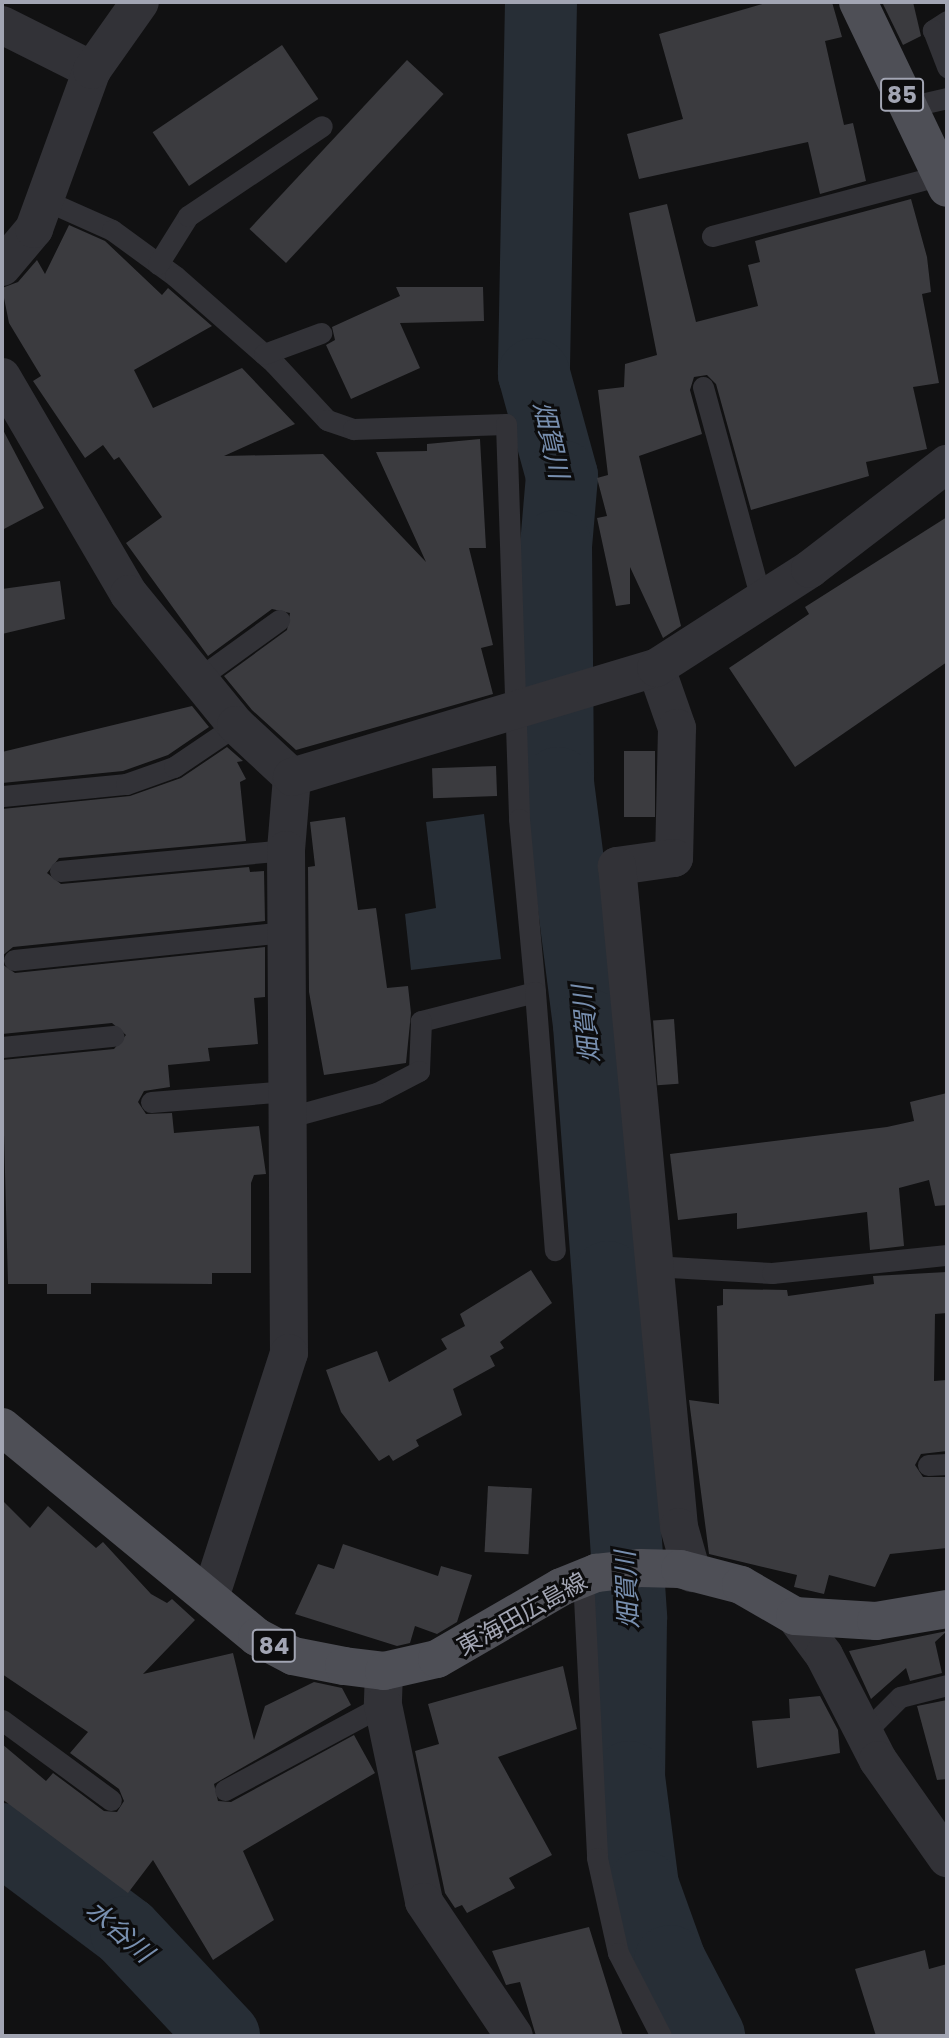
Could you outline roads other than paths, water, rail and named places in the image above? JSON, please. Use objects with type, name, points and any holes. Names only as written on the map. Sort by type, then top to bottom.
[{"type":"main road","name":"85","points":[[858,2],[944,181]]},
{"type":"main road","name":"東海田広島線","points":[[2,1427],[257,1637],[293,1656],[384,1688],[471,1645],[590,1575],[686,1571],[741,1585],[795,1616],[876,1621],[947,1609]]},
{"type":"street","points":[[2,267],[34,229],[47,201],[92,70],[140,2]]},
{"type":"street","points":[[2,25],[92,70]]},
{"type":"street","points":[[2,377],[129,594],[236,725],[292,777]]},
{"type":"street","points":[[292,777],[656,668],[762,602],[947,464]]},
{"type":"street","points":[[656,668],[677,728],[674,858],[617,866],[653,1266],[679,1527],[686,1571]]},
{"type":"street","points":[[210,1598],[289,1353],[286,850],[292,777]]},
{"type":"street","points":[[795,1616],[824,1655],[864,1733],[947,1858]]},
{"type":"street","points":[[384,1688],[424,1902],[514,2036]]},
{"type":"lane","points":[[947,21],[933,30],[947,67]]},
{"type":"lane","points":[[908,107],[947,98]]},
{"type":"lane","points":[[158,264],[188,216],[322,126]]},
{"type":"lane","points":[[712,236],[944,181]]},
{"type":"lane","points":[[47,201],[112,230],[158,264],[264,354],[327,420],[341,426],[506,424],[518,709],[535,992],[555,1250]]},
{"type":"lane","points":[[264,354],[321,333]]},
{"type":"lane","points":[[703,387],[762,602]]},
{"type":"lane","points":[[199,678],[279,620]]},
{"type":"lane","points":[[3,796],[126,784],[174,767],[236,725]]},
{"type":"lane","points":[[60,872],[286,850]]},
{"type":"lane","points":[[14,960],[287,932]]},
{"type":"lane","points":[[151,1102],[289,1104],[377,1093],[419,1071],[421,1021],[535,992]]},
{"type":"lane","points":[[2,1047],[113,1036]]},
{"type":"lane","points":[[653,1266],[772,1273],[947,1255]]},
{"type":"lane","points":[[590,1575],[597,1858],[618,1953],[661,2036]]},
{"type":"lane","points":[[864,1733],[900,1697],[947,1685]]},
{"type":"lane","points":[[225,1790],[384,1688]]},
{"type":"lane","points":[[2,1720],[111,1800]]},
{"type":"waterway","name":"畑賀川","points":[[541,2],[534,374],[562,476],[556,546],[558,783],[589,1025],[608,1277],[631,1618],[629,1777],[643,1886],[670,1961],[709,2036]]},
{"type":"waterway","name":"水谷川","points":[[2,1839],[126,1932],[224,2036]]}]
